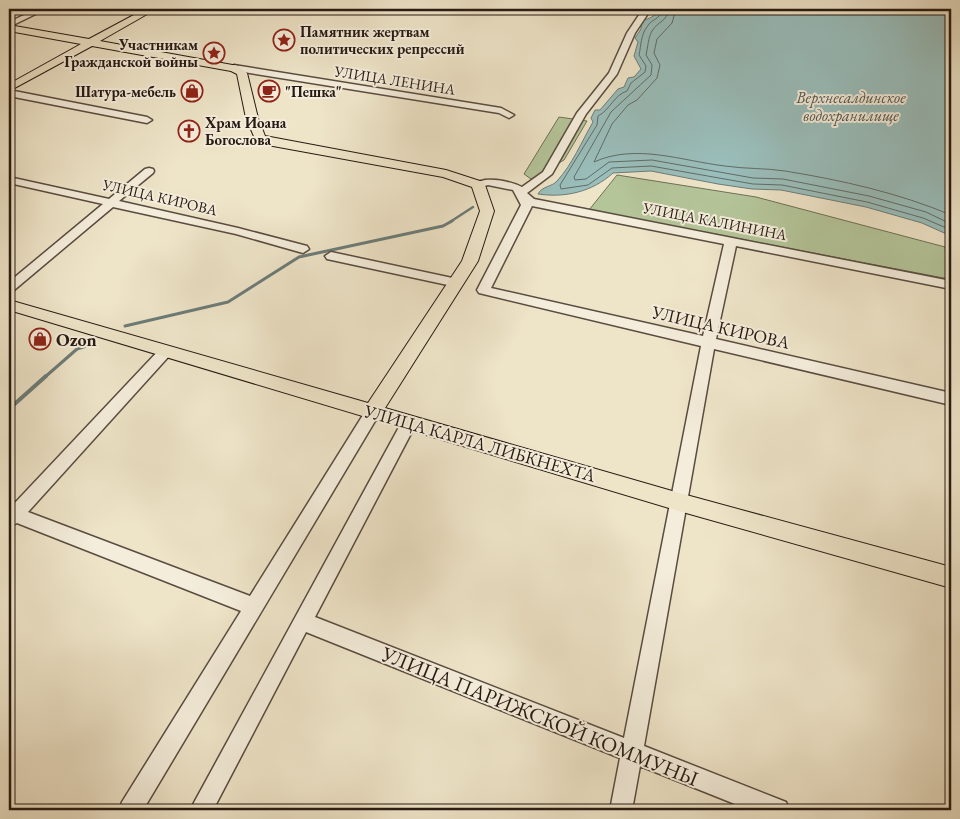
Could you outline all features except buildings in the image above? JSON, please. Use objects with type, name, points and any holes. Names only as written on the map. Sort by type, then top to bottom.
[{"type":"main road","points":[[9,88],[151,9]]},
{"type":"main road","name":"УЛИЦА ЛЕНИНА","points":[[9,26],[234,68]]},
{"type":"main road","points":[[234,68],[242,73],[252,118],[260,138],[446,174],[478,185],[487,211],[470,261],[373,411]]},
{"type":"main road","name":"УЛИЦА КАРЛА ЛИБКНЕХТА","points":[[9,305],[679,502],[951,578]]},
{"type":"street","points":[[9,26],[42,9]]},
{"type":"street","points":[[520,193],[548,174],[582,113],[613,74],[631,34],[647,9]]},
{"type":"street","name":"УЛИЦА ЛЕНИНА","points":[[234,68],[501,111],[509,115]]},
{"type":"street","points":[[9,93],[147,120]]},
{"type":"street","points":[[9,288],[149,171]]},
{"type":"street","name":"УЛИЦА КИРОВА","points":[[9,180],[238,231],[303,249]]},
{"type":"street","name":"УЛИЦА КАЛИНИНА","points":[[478,185],[488,182],[517,188],[530,202],[951,285]]},
{"type":"street","name":"УЛИЦА КИРОВА","points":[[520,193],[527,205],[483,290],[951,399]]},
{"type":"street","points":[[621,810],[708,343],[731,241]]},
{"type":"street","points":[[331,256],[457,283]]},
{"type":"street","points":[[165,352],[10,515],[255,607]]},
{"type":"street","points":[[130,810],[373,411]]},
{"type":"street","points":[[201,810],[409,422]]},
{"type":"street","name":"УЛИЦА ПАРИЖСКОЙ КОММУНЫ","points":[[302,620],[778,810]]},
{"type":"green space","points":[[559,117],[587,121],[564,160],[531,179],[524,174]]},
{"type":"green space","points":[[617,175],[756,197],[945,247],[949,279],[589,210]]},
{"type":"water","name":"Верхнесалдинское водохранилище","points":[[658,9],[951,9],[951,236],[922,223],[866,207],[781,190],[752,189],[651,171],[613,173],[596,185],[578,192],[558,195],[538,194],[542,189],[555,183],[567,168],[593,122],[591,118],[595,110],[600,110],[618,89],[624,87],[628,78],[634,77],[641,69],[634,56],[638,42],[635,38],[641,29],[642,21],[654,16]]},
{"type":"waterway","points":[[450,222],[473,207]]},
{"type":"waterway","points":[[125,326],[228,302],[299,257],[443,226],[452,221]]},
{"type":"waterway","points":[[45,377],[77,349],[93,344]]},
{"type":"waterway","points":[[9,409],[46,376]]},
{"type":"place","name":"Памятник жертвам политических репрессий","points":[[284,40]]},
{"type":"place","name":"Участникам Гражданской войны","points":[[214,53]]},
{"type":"place","name":"Шатура-мебель","points":[[192,91]]},
{"type":"place","name":"\"Пешка\"","points":[[269,91]]},
{"type":"place","name":"Храм Иоана Богослова","points":[[189,131]]},
{"type":"place","name":"Ozon","points":[[40,339]]}]
